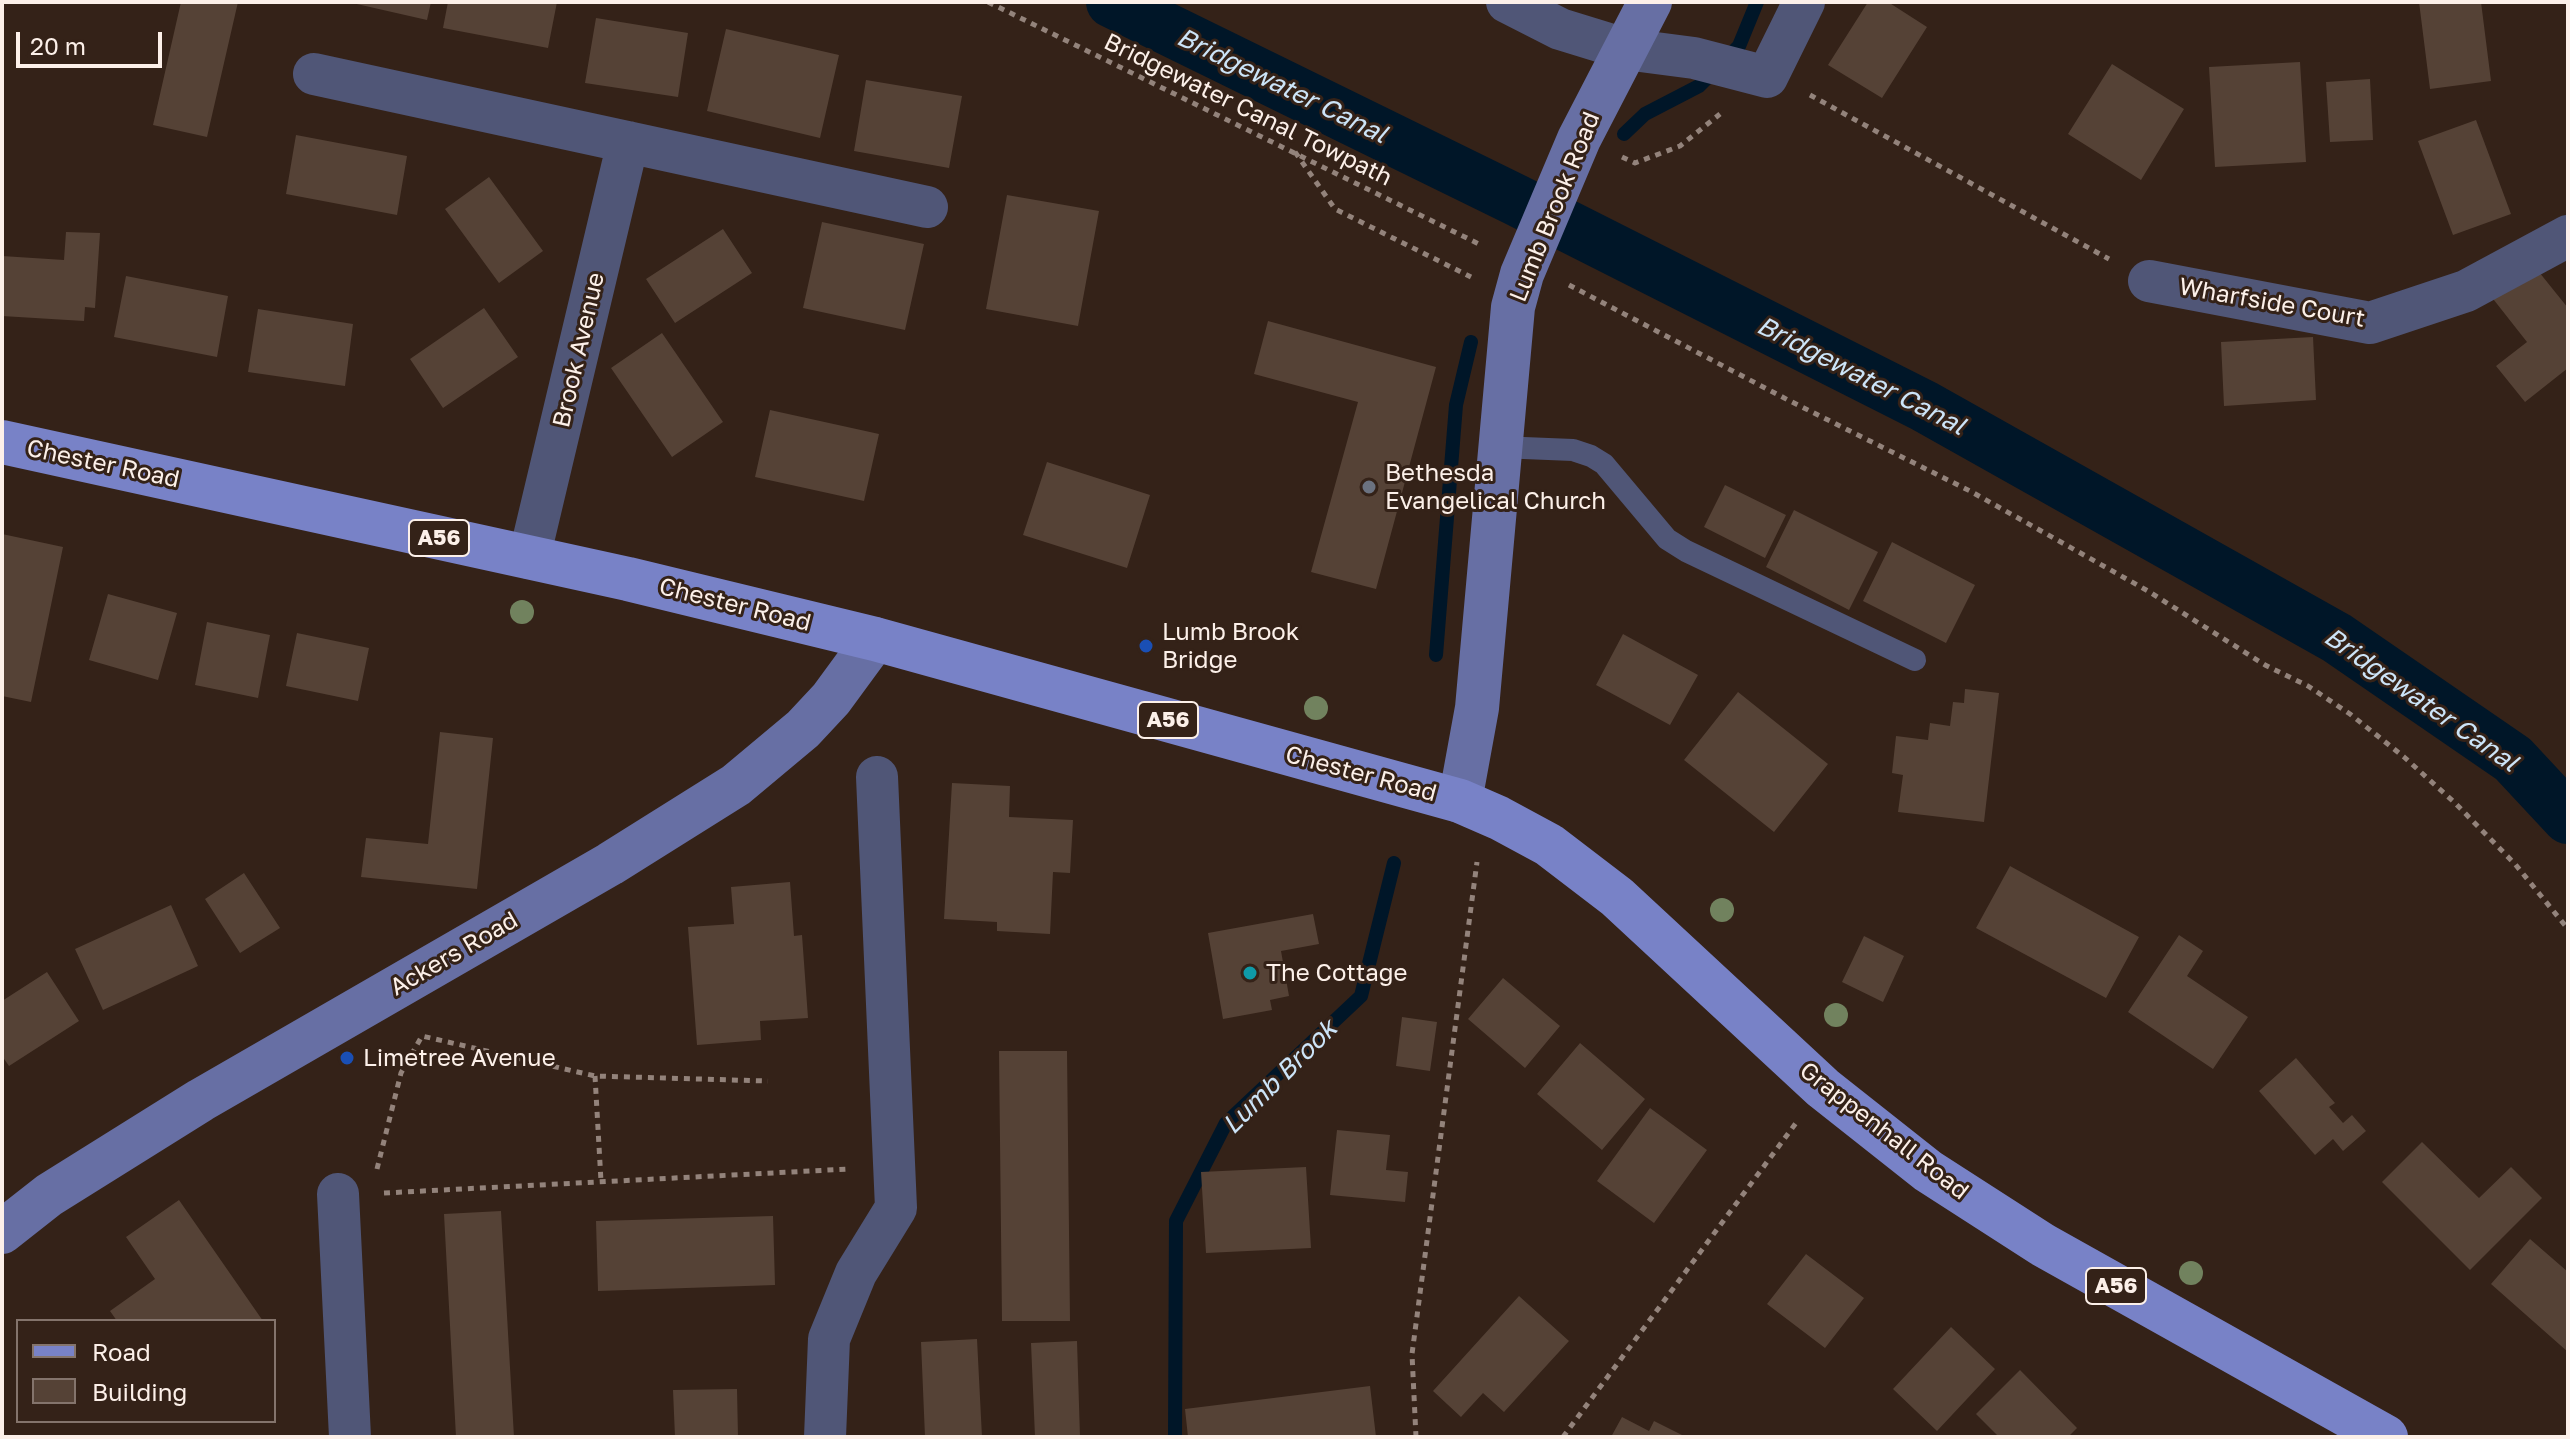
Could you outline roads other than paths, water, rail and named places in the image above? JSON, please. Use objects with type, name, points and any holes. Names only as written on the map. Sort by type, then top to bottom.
[{"type":"main road","name":"Chester Road","points":[[2,442],[628,579],[875,639],[1460,801]]},
{"type":"main road","name":"Grappenhall Road","points":[[1460,801],[1549,845],[1617,897],[1823,1088],[1928,1171],[2043,1245],[2386,1437]]},
{"type":"street","points":[[1507,2],[1560,29],[1625,49],[1694,58],[1767,77],[1804,2]]},
{"type":"street","name":"Lumb Brook Road","points":[[1460,801],[1477,708],[1513,307],[1522,274],[1579,139],[1650,2]]},
{"type":"street","points":[[314,74],[927,207]]},
{"type":"street","name":"Brook Avenue","points":[[529,558],[628,142]]},
{"type":"street","name":"Wharfside Court","points":[[2149,281],[2370,323],[2466,291],[2568,236]]},
{"type":"street","name":"Ackers Road","points":[[2,1232],[49,1195],[201,1100],[610,864],[736,785],[803,729],[831,699],[875,639]]},
{"type":"street","points":[[825,1437],[829,1339],[856,1273],[896,1208],[877,777]]},
{"type":"street","points":[[350,1437],[354,1194]]},
{"type":"lane","points":[[1499,447],[1573,450],[1591,456],[1604,464],[1667,539],[1686,551],[1915,660]]},
{"type":"waterway","name":"Bridgewater Canal","points":[[1112,2],[1516,200],[1924,406],[2337,638],[2513,759],[2568,818]]},
{"type":"waterway","name":"Lumb Brook","points":[[1624,134],[1645,114],[1699,86],[1739,46],[1757,2]]},
{"type":"waterway","points":[[1436,655],[1456,405],[1471,342]]},
{"type":"waterway","name":"Lumb Brook","points":[[1175,1437],[1176,1221],[1226,1123],[1361,996],[1394,863]]},
{"type":"place","name":"Bethesda Evangelical Church","points":[[1369,487]]},
{"type":"place","name":"Lumb Brook Bridge","points":[[1146,646]]},
{"type":"place","name":"The Cottage","points":[[1250,973]]},
{"type":"place","name":"Limetree Avenue","points":[[347,1058]]}]
